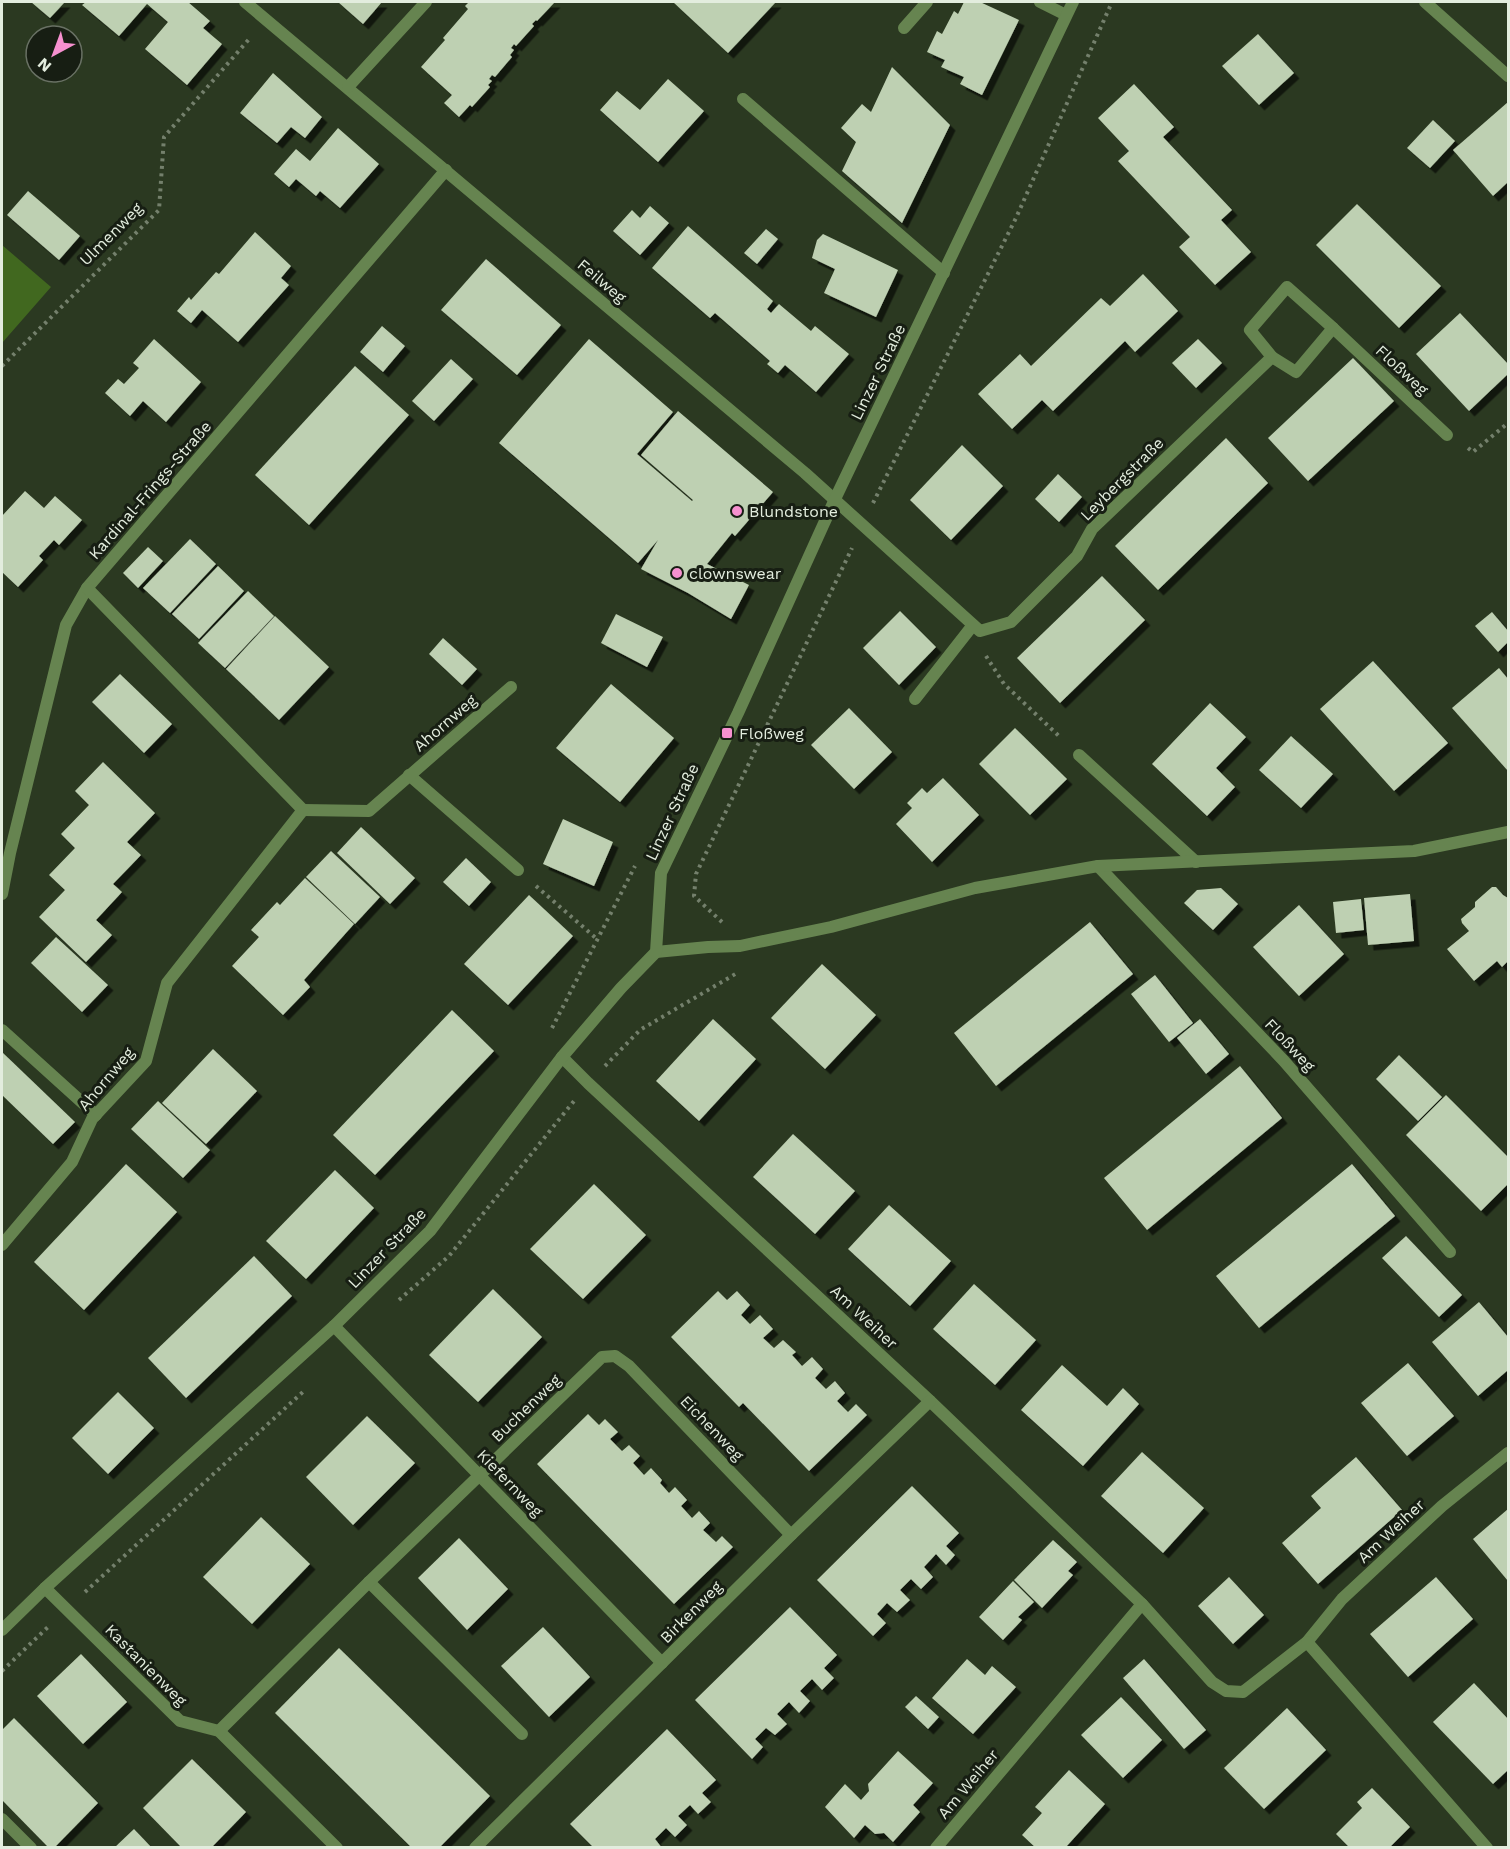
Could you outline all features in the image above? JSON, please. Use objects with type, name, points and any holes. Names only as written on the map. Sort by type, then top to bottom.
[{"type":"street","name":"Feilweg","points":[[245,2],[835,500]]},
{"type":"street","points":[[348,87],[426,2]]},
{"type":"street","points":[[904,28],[927,2]]},
{"type":"street","points":[[1040,2],[1066,15]]},
{"type":"street","name":"Linzer Straße","points":[[2,1630],[45,1588],[334,1326],[430,1231],[562,1057],[656,952],[661,873],[738,713],[835,500],[1073,2]]},
{"type":"street","points":[[1425,2],[1509,76]]},
{"type":"street","points":[[743,99],[944,273]]},
{"type":"street","name":"Kardinal-Frings-Straße","points":[[2,894],[6,849],[66,625],[87,588],[446,170]]},
{"type":"street","points":[[1287,286],[1334,328],[1296,372],[1272,357],[1250,330],[1287,286]]},
{"type":"street","name":"Floßweg","points":[[1334,328],[1447,435]]},
{"type":"street","name":"Leybergstraße","points":[[977,628],[1011,622],[1077,556],[1092,529],[1272,357]]},
{"type":"street","points":[[835,500],[977,628],[915,699]]},
{"type":"street","points":[[87,588],[303,810]]},
{"type":"street","name":"Ahornweg","points":[[2,1245],[72,1162],[92,1119],[146,1061],[167,983],[303,810],[369,811],[511,687]]},
{"type":"street","points":[[1079,755],[1196,862]]},
{"type":"street","points":[[409,775],[518,870]]},
{"type":"street","points":[[656,952],[740,946],[831,927],[975,888],[1098,866],[1414,851],[1509,832]]},
{"type":"street","name":"Floßweg","points":[[1098,866],[1284,1061],[1450,1252]]},
{"type":"street","points":[[2,1030],[96,1115]]},
{"type":"street","name":"Am Weiher","points":[[562,1057],[930,1401],[1142,1604],[1212,1682],[1226,1691],[1243,1692],[1307,1642],[1342,1599],[1442,1506],[1509,1453]]},
{"type":"street","name":"Kiefernweg","points":[[334,1326],[663,1663]]},
{"type":"street","name":"Eichenweg","points":[[602,1357],[615,1356],[629,1366],[791,1535]]},
{"type":"street","name":"Buchenweg","points":[[219,1731],[369,1582],[602,1357]]},
{"type":"street","name":"Birkenweg","points":[[475,1848],[791,1535],[930,1401]]},
{"type":"street","points":[[369,1582],[522,1734]]},
{"type":"street","name":"Kastanienweg","points":[[45,1588],[180,1721],[219,1731]]},
{"type":"street","name":"Am Weiher","points":[[936,1848],[1142,1604]]},
{"type":"street","points":[[1307,1642],[1487,1848]]},
{"type":"street","points":[[219,1731],[337,1848]]},
{"type":"street","points":[[2,1819],[31,1848]]},
{"type":"path","points":[[588,1083],[640,1030],[738,972],[742,963],[740,946],[724,924],[694,896],[696,874],[862,526],[1016,218],[1112,2]]},
{"type":"path","name":"Ulmenweg","points":[[2,366],[159,210],[164,137],[266,20]]},
{"type":"path","points":[[1447,435],[1473,452],[1509,423]]},
{"type":"path","points":[[977,628],[987,659],[1004,684],[1079,755]]},
{"type":"path","points":[[562,1057],[545,1041],[640,856]]},
{"type":"path","points":[[518,870],[597,939]]},
{"type":"green space","points":[[2,245],[51,287],[2,343]]},
{"type":"building","points":[[31,2],[65,2],[50,18]]},
{"type":"building","points":[[86,2],[188,2],[210,21],[203,28],[222,44],[187,85],[145,49],[168,22],[147,4],[119,36],[82,5]]},
{"type":"building","points":[[338,2],[382,2],[363,24]]},
{"type":"building","points":[[469,2],[555,2],[532,24],[534,26],[516,46],[514,44],[511,48],[514,50],[510,55],[512,57],[495,77],[492,75],[489,79],[492,81],[488,85],[490,87],[472,107],[470,105],[459,117],[444,103],[452,95],[421,67],[468,9],[465,6]]},
{"type":"building","points":[[673,2],[776,2],[728,53]]},
{"type":"building","points":[[964,2],[980,2],[1019,20],[982,95],[960,84],[964,77],[941,67],[945,60],[927,52],[937,31],[942,34],[954,11],[958,14]]},
{"type":"building","points":[[1258,34],[1294,73],[1259,105],[1222,66]]},
{"type":"building","points":[[892,67],[950,125],[902,223],[842,171],[856,142],[841,128],[862,104],[871,112]]},
{"type":"building","points":[[273,73],[322,117],[305,138],[291,127],[277,143],[240,113]]},
{"type":"building","points":[[668,79],[704,111],[658,162],[600,110],[617,91],[640,110]]},
{"type":"building","points":[[1134,84],[1174,127],[1163,137],[1232,210],[1221,220],[1251,252],[1215,285],[1179,247],[1190,237],[1118,161],[1129,151],[1098,118]]},
{"type":"building","points":[[1508,102],[1508,182],[1493,196],[1453,150]]},
{"type":"building","points":[[1433,120],[1455,141],[1430,168],[1407,148]]},
{"type":"building","points":[[338,128],[379,164],[340,208],[320,191],[316,196],[296,179],[289,187],[274,174],[296,149],[310,161]]},
{"type":"building","points":[[28,191],[80,236],[59,260],[7,215]]},
{"type":"building","points":[[1357,204],[1441,286],[1399,328],[1316,245]]},
{"type":"building","points":[[650,206],[669,223],[640,255],[613,231],[632,210],[640,218]]},
{"type":"building","points":[[688,226],[773,301],[767,309],[771,313],[779,304],[811,331],[815,326],[849,354],[816,392],[785,365],[778,373],[767,364],[770,361],[715,313],[710,318],[652,268]]},
{"type":"building","points":[[766,229],[778,239],[757,264],[744,253]]},
{"type":"building","points":[[255,232],[291,266],[281,278],[289,285],[238,342],[202,310],[191,323],[177,311],[189,297],[191,300],[216,272],[219,274]]},
{"type":"building","points":[[823,234],[898,270],[876,317],[824,293],[835,269],[812,258],[817,240]]},
{"type":"building","points":[[486,259],[561,325],[517,375],[441,310]]},
{"type":"building","points":[[1143,274],[1178,311],[1135,352],[1125,341],[1053,411],[1042,400],[1012,429],[978,394],[1020,354],[1031,366],[1101,298],[1110,306]]},
{"type":"building","points":[[1460,313],[1508,364],[1508,374],[1469,411],[1416,354]]},
{"type":"building","points":[[382,326],[405,346],[383,372],[360,352]]},
{"type":"building","points":[[154,339],[201,382],[166,422],[143,401],[130,416],[105,393],[118,379],[124,384],[139,368],[133,363]]},
{"type":"building","points":[[589,339],[673,412],[637,454],[692,501],[641,455],[678,411],[773,492],[735,536],[732,533],[707,564],[749,585],[731,619],[688,593],[641,569],[658,540],[638,563],[499,443]]},
{"type":"building","points":[[1198,339],[1222,363],[1196,388],[1172,363]]},
{"type":"building","points":[[1353,358],[1394,401],[1308,481],[1268,438]]},
{"type":"building","points":[[451,359],[473,379],[434,421],[412,401]]},
{"type":"building","points":[[355,366],[409,415],[309,525],[255,475]]},
{"type":"building","points":[[1226,438],[1268,483],[1158,590],[1115,546]]},
{"type":"building","points":[[962,445],[1003,486],[951,540],[910,500]]},
{"type":"building","points":[[1058,474],[1082,497],[1059,522],[1035,499]]},
{"type":"building","points":[[25,491],[44,508],[55,496],[82,520],[59,545],[54,540],[39,556],[43,560],[18,587],[2,572],[2,516]]},
{"type":"building","points":[[190,539],[216,564],[170,613],[143,588]]},
{"type":"building","points":[[148,547],[163,561],[138,588],[123,573]]},
{"type":"building","points":[[218,566],[244,591],[199,639],[172,614]]},
{"type":"building","points":[[1102,576],[1145,620],[1060,703],[1017,658]]},
{"type":"building","points":[[248,591],[274,616],[225,668],[198,643]]},
{"type":"building","points":[[900,611],[936,647],[899,685],[863,648]]},
{"type":"building","points":[[1492,612],[1508,631],[1508,642],[1498,652],[1475,626]]},
{"type":"building","points":[[616,614],[663,637],[647,667],[601,643]]},
{"type":"building","points":[[275,616],[329,667],[279,720],[226,669]]},
{"type":"building","points":[[443,638],[477,669],[462,685],[429,654]]},
{"type":"building","points":[[1373,661],[1448,743],[1394,791],[1320,709]]},
{"type":"building","points":[[1499,668],[1508,679],[1508,771],[1452,708]]},
{"type":"building","points":[[120,674],[172,724],[144,753],[92,702]]},
{"type":"building","points":[[611,684],[674,738],[620,802],[556,748]]},
{"type":"building","points":[[1210,703],[1246,737],[1216,768],[1235,787],[1207,816],[1152,764]]},
{"type":"building","points":[[849,708],[892,752],[854,789],[811,745]]},
{"type":"building","points":[[1015,728],[1067,779],[1030,815],[979,764]]},
{"type":"building","points":[[1291,736],[1333,774],[1301,808],[1259,770]]},
{"type":"building","points":[[103,762],[155,813],[127,842],[141,855],[113,884],[122,892],[96,920],[112,935],[86,962],[39,917],[65,890],[49,875],[75,848],[61,834],[89,805],[75,791]]},
{"type":"building","points":[[943,778],[979,815],[932,862],[896,824],[912,808],[907,803],[922,788],[927,793]]},
{"type":"building","points":[[563,819],[613,842],[594,886],[543,864]]},
{"type":"building","points":[[361,827],[415,878],[390,904],[337,853]]},
{"type":"building","points":[[331,851],[380,897],[355,924],[306,877]]},
{"type":"building","points":[[466,858],[491,882],[469,906],[443,882]]},
{"type":"building","points":[[305,878],[354,924],[304,980],[310,987],[283,1015],[232,966],[259,937],[251,930],[277,902],[280,905]]},
{"type":"building","points":[[1492,887],[1496,887],[1508,898],[1508,961],[1502,967],[1497,961],[1474,981],[1447,949],[1469,931],[1461,919]]},
{"type":"building","points":[[1221,888],[1238,904],[1213,930],[1184,903],[1197,890]]},
{"type":"building","points":[[1410,894],[1414,941],[1368,945],[1364,898]]},
{"type":"building","points":[[529,895],[573,936],[508,1005],[464,964]]},
{"type":"building","points":[[1361,899],[1364,930],[1336,933],[1333,902]]},
{"type":"building","points":[[1299,905],[1344,954],[1299,996],[1253,947]]},
{"type":"building","points":[[1090,922],[1133,974],[996,1086],[954,1033]]},
{"type":"building","points":[[56,937],[108,985],[82,1012],[31,963]]},
{"type":"building","points":[[822,964],[876,1015],[825,1069],[771,1018]]},
{"type":"building","points":[[1155,975],[1193,1023],[1169,1042],[1131,994]]},
{"type":"building","points":[[452,1010],[494,1051],[375,1175],[333,1135]]},
{"type":"building","points":[[713,1019],[756,1059],[699,1121],[656,1081]]},
{"type":"building","points":[[1200,1019],[1229,1054],[1206,1074],[1177,1038]]},
{"type":"building","points":[[213,1049],[257,1091],[206,1144],[162,1103]]},
{"type":"building","points":[[2,1052],[75,1122],[53,1144],[2,1095]]},
{"type":"building","points":[[1399,1055],[1442,1097],[1418,1121],[1376,1079]]},
{"type":"building","points":[[1240,1066],[1282,1118],[1147,1230],[1104,1178]]},
{"type":"building","points":[[1446,1095],[1508,1157],[1508,1184],[1481,1211],[1406,1135]]},
{"type":"building","points":[[158,1101],[210,1150],[183,1178],[131,1129]]},
{"type":"building","points":[[793,1134],[855,1191],[815,1234],[753,1177]]},
{"type":"building","points":[[126,1164],[177,1212],[84,1310],[34,1262]]},
{"type":"building","points":[[1352,1164],[1395,1216],[1259,1328],[1216,1276]]},
{"type":"building","points":[[335,1170],[374,1208],[306,1279],[266,1241]]},
{"type":"building","points":[[594,1184],[646,1235],[583,1299],[530,1249]]},
{"type":"building","points":[[889,1205],[951,1261],[910,1306],[848,1249]]},
{"type":"building","points":[[1406,1236],[1462,1295],[1439,1317],[1382,1258]]},
{"type":"building","points":[[254,1256],[292,1296],[186,1398],[148,1358]]},
{"type":"building","points":[[974,1284],[1036,1340],[995,1385],[933,1329]]},
{"type":"building","points":[[493,1289],[542,1337],[478,1402],[429,1355]]},
{"type":"building","points":[[718,1291],[727,1300],[737,1291],[750,1305],[741,1315],[750,1324],[760,1315],[773,1329],[763,1338],[774,1348],[783,1340],[796,1352],[792,1355],[802,1366],[812,1357],[823,1369],[815,1378],[826,1389],[835,1381],[845,1393],[837,1401],[848,1412],[856,1404],[867,1415],[809,1471],[743,1403],[739,1407],[671,1337]]},
{"type":"building","points":[[1479,1302],[1508,1337],[1508,1370],[1478,1396],[1432,1342]]},
{"type":"building","points":[[1408,1363],[1454,1416],[1407,1456],[1361,1403]]},
{"type":"building","points":[[1062,1365],[1107,1406],[1123,1388],[1139,1404],[1083,1466],[1021,1410]]},
{"type":"building","points":[[118,1392],[154,1428],[108,1474],[72,1438]]},
{"type":"building","points":[[588,1414],[599,1425],[605,1419],[618,1432],[610,1439],[622,1451],[629,1445],[640,1456],[633,1463],[644,1475],[651,1468],[662,1480],[660,1483],[669,1493],[675,1487],[687,1500],[681,1506],[692,1518],[699,1511],[710,1523],[703,1530],[716,1542],[722,1536],[733,1547],[674,1604],[537,1464]]},
{"type":"building","points":[[367,1416],[415,1463],[353,1525],[306,1477]]},
{"type":"building","points":[[1142,1452],[1204,1508],[1163,1553],[1101,1496]]},
{"type":"building","points":[[1356,1457],[1402,1510],[1318,1584],[1282,1543],[1321,1508],[1311,1496]]},
{"type":"building","points":[[912,1486],[959,1533],[946,1546],[955,1555],[946,1565],[936,1554],[924,1567],[933,1577],[921,1589],[911,1579],[900,1590],[910,1600],[897,1612],[887,1603],[877,1614],[886,1623],[873,1636],[817,1580]]},
{"type":"building","points":[[1508,1509],[1508,1581],[1473,1539]]},
{"type":"building","points":[[261,1517],[310,1564],[252,1624],[203,1577]]},
{"type":"building","points":[[459,1538],[508,1589],[467,1630],[418,1578]]},
{"type":"building","points":[[1053,1540],[1077,1562],[1068,1571],[1073,1575],[1042,1608],[1014,1580]]},
{"type":"building","points":[[1229,1577],[1264,1615],[1233,1644],[1198,1606]]},
{"type":"building","points":[[1436,1577],[1473,1619],[1408,1677],[1370,1634]]},
{"type":"building","points":[[1013,1581],[1034,1602],[1018,1617],[1022,1620],[1003,1640],[979,1617]]},
{"type":"building","points":[[790,1607],[837,1655],[824,1668],[834,1678],[822,1690],[812,1679],[800,1691],[810,1701],[799,1713],[789,1702],[777,1714],[787,1724],[775,1735],[766,1728],[755,1739],[763,1747],[752,1759],[695,1700]]},
{"type":"building","points":[[543,1627],[590,1677],[549,1717],[501,1666]]},
{"type":"building","points":[[339,1648],[490,1796],[439,1848],[412,1848],[275,1713]]},
{"type":"building","points":[[81,1654],[127,1702],[83,1744],[37,1696]]},
{"type":"building","points":[[967,1659],[985,1675],[992,1666],[1016,1687],[973,1734],[932,1698]]},
{"type":"building","points":[[1144,1659],[1206,1730],[1184,1749],[1123,1678]]},
{"type":"building","points":[[1474,1683],[1508,1719],[1508,1770],[1493,1784],[1433,1722]]},
{"type":"building","points":[[916,1696],[939,1717],[928,1729],[905,1707]]},
{"type":"building","points":[[1121,1697],[1162,1740],[1123,1778],[1081,1735]]},
{"type":"building","points":[[1287,1708],[1326,1750],[1264,1809],[1224,1768]]},
{"type":"building","points":[[14,1718],[98,1803],[54,1848],[49,1848],[2,1800],[2,1730]]},
{"type":"building","points":[[667,1729],[716,1780],[702,1793],[711,1802],[698,1814],[690,1805],[678,1816],[687,1825],[675,1837],[666,1828],[655,1839],[662,1848],[594,1848],[570,1824]]},
{"type":"building","points":[[898,1751],[933,1783],[913,1805],[920,1812],[893,1842],[884,1833],[875,1834],[865,1825],[854,1838],[825,1807],[845,1784],[861,1800],[869,1791],[868,1784]]},
{"type":"building","points":[[192,1759],[246,1812],[211,1848],[182,1848],[143,1808]]},
{"type":"building","points":[[1069,1770],[1105,1804],[1065,1848],[1036,1848],[1022,1835],[1042,1813],[1035,1807]]},
{"type":"building","points":[[1372,1788],[1410,1827],[1389,1848],[1350,1848],[1336,1834],[1362,1808],[1357,1802]]},
{"type":"building","points":[[134,1829],[152,1848],[114,1848]]},
{"type":"place","name":"Blundstone","points":[[737,511]]},
{"type":"place","name":"clownswear","points":[[677,573]]},
{"type":"place","name":"Floßweg","points":[[727,733]]}]
